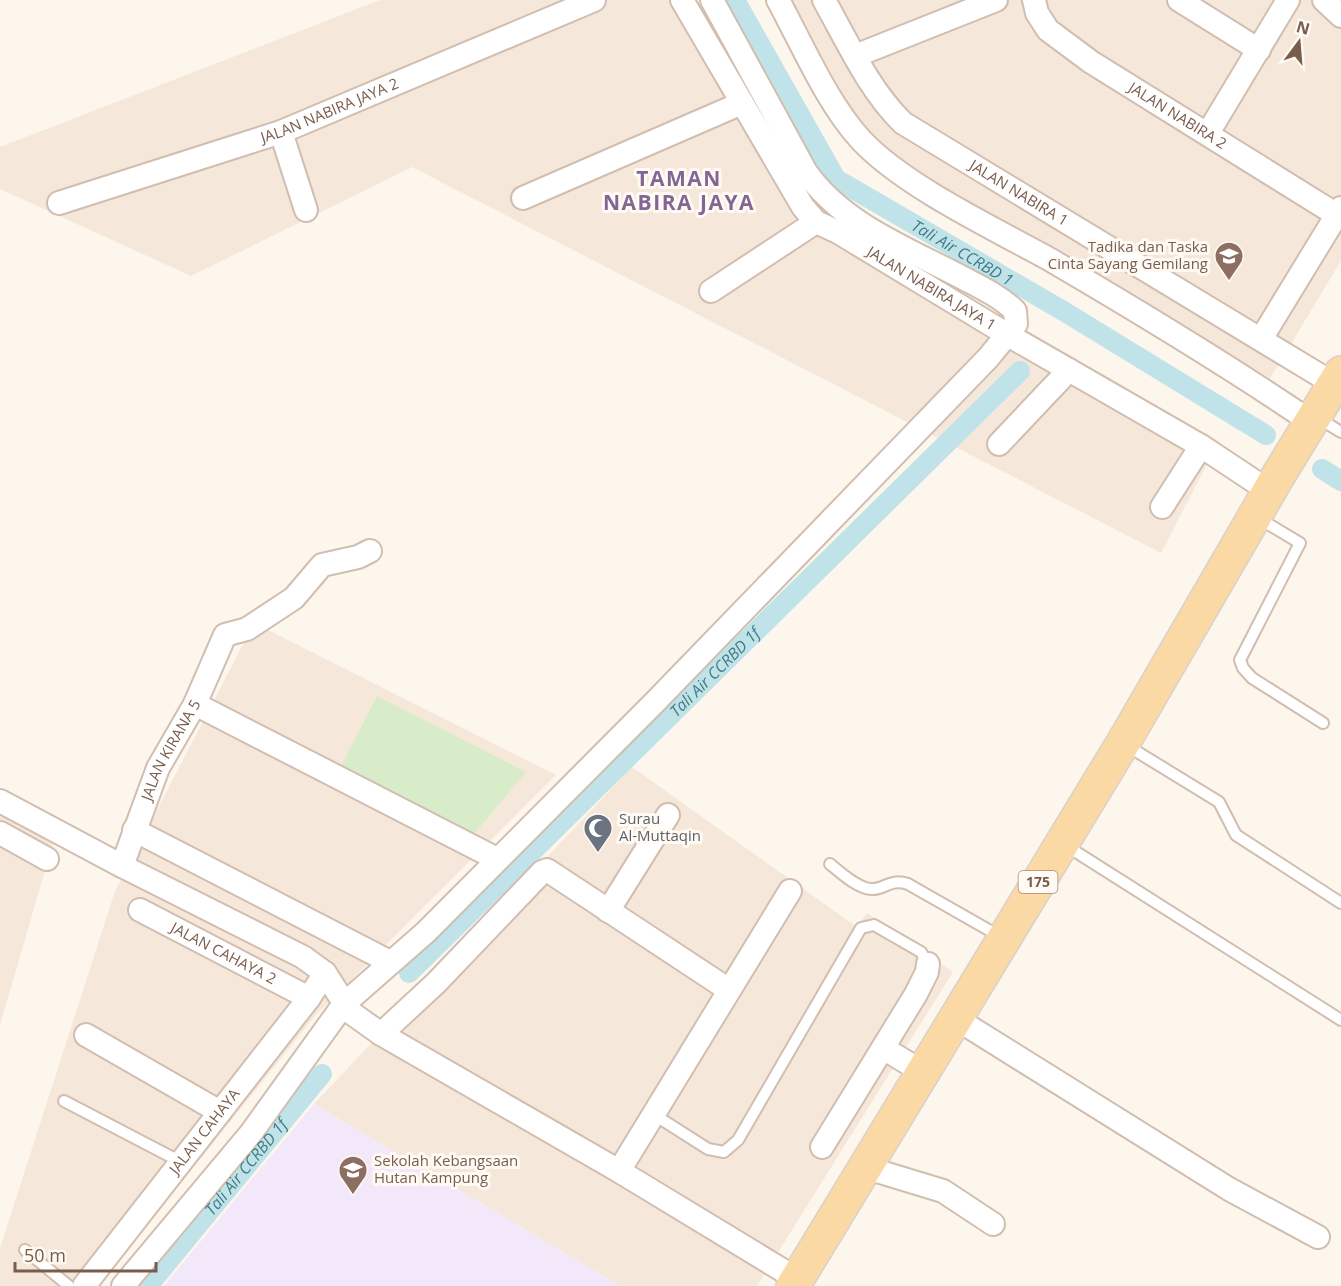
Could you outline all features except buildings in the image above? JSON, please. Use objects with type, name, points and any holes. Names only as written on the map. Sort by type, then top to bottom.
[{"type":"main road","name":"175","points":[[795,1282],[921,1071],[1123,743],[1268,494],[1316,428],[1338,378]]},
{"type":"street","name":"JALAN NABIRA JAYA 2","points":[[58,204],[281,132],[594,0]]},
{"type":"street","name":"JALAN NABIRA JAYA 1","points":[[682,0],[803,207],[816,222],[838,232],[1008,335],[1201,446],[1268,494]]},
{"type":"street","points":[[123,1286],[251,1133],[344,1004],[426,932],[655,702],[1008,335],[1017,316],[1009,304],[883,236],[848,214],[820,192],[806,172],[712,0]]},
{"type":"street","points":[[778,0],[831,97],[860,139],[876,154],[933,193],[1173,333],[1316,428]]},
{"type":"street","name":"JALAN NABIRA 1","points":[[824,0],[855,56],[888,107],[903,123],[1261,339],[1338,378]]},
{"type":"street","points":[[855,56],[996,0]]},
{"type":"street","name":"JALAN NABIRA 2","points":[[1034,0],[1037,13],[1048,30],[1090,62],[1339,211]]},
{"type":"street","points":[[1179,0],[1259,50]]},
{"type":"street","points":[[1208,134],[1288,0]]},
{"type":"street","points":[[1324,0],[1341,16]]},
{"type":"street","points":[[523,198],[742,103]]},
{"type":"street","points":[[281,132],[306,210]]},
{"type":"street","points":[[1261,339],[1339,211]]},
{"type":"street","points":[[711,291],[816,222]]},
{"type":"street","points":[[999,444],[1069,370]]},
{"type":"street","points":[[1162,507],[1201,446]]},
{"type":"street","name":"JALAN KIRANA 5","points":[[122,866],[158,768],[195,704],[225,635],[248,629],[294,598],[322,565],[350,560],[370,551]]},
{"type":"street","points":[[195,704],[497,859]]},
{"type":"street","points":[[0,801],[122,866],[303,957],[325,974],[350,1012],[381,1035],[619,1171],[795,1282]]},
{"type":"street","points":[[608,911],[668,815]]},
{"type":"street","points":[[135,830],[390,962]]},
{"type":"street","points":[[0,833],[47,859]]},
{"type":"street","points":[[381,1035],[436,984],[542,872],[552,872],[729,990]]},
{"type":"street","points":[[619,1171],[790,891]]},
{"type":"street","name":"JALAN CAHAYA 2","points":[[140,910],[309,998]]},
{"type":"street","points":[[822,1147],[920,987],[927,972],[927,964]]},
{"type":"street","name":"JALAN CAHAYA","points":[[84,1286],[309,998],[325,974]]},
{"type":"street","points":[[955,1018],[1229,1189],[1318,1238]]},
{"type":"street","points":[[86,1035],[220,1112]]},
{"type":"street","points":[[883,1048],[921,1071]]},
{"type":"street","points":[[864,1167],[943,1191],[993,1224]]},
{"type":"lane","points":[[1268,494],[1300,543],[1242,652],[1240,660],[1243,668],[1285,700],[1323,723]]},
{"type":"lane","points":[[1123,743],[1220,802],[1236,836],[1341,903]]},
{"type":"lane","points":[[1062,843],[1341,1020]]},
{"type":"lane","points":[[830,864],[860,886],[872,889],[891,881],[908,884],[1004,938]]},
{"type":"lane","points":[[653,1114],[708,1149],[724,1152],[738,1140],[861,928],[874,925],[921,952],[927,964]]},
{"type":"lane","points":[[64,1101],[182,1162]]},
{"type":"lane","points":[[25,1250],[69,1286]]},
{"type":"shaded area","name":"TAMAN NABIRA JAYA","points":[[380,0],[698,0],[825,215],[1219,441],[1161,553],[412,167],[191,276],[0,189],[0,147]]},
{"type":"shaded area","points":[[790,0],[1329,0],[1341,13],[1341,261],[1266,385],[873,149]]},
{"type":"shaded area","points":[[254,623],[556,775],[315,1016],[98,1286],[0,1286],[0,1248],[115,891]]},
{"type":"shaded area","points":[[632,767],[857,927],[867,913],[953,972],[757,1286],[620,1286],[314,1104]]},
{"type":"shaded area","points":[[0,815],[53,843],[0,1025]]},
{"type":"shaded area","name":"Sekolah Kebangsaan Hutan Kampung","points":[[314,1104],[620,1286],[164,1286]]},
{"type":"green space","points":[[377,696],[526,772],[468,841],[337,774]]},
{"type":"waterway","name":"Tali Air CCRBD 1","points":[[735,0],[836,179],[1065,312],[1266,435]]},
{"type":"waterway","name":"Tali Air CCRBD 1f","points":[[409,973],[1020,371]]},
{"type":"waterway","name":"Tali Air CCRBD 1","points":[[1322,469],[1341,481]]},
{"type":"waterway","name":"Tali Air CCRBD 1f","points":[[148,1286],[322,1074]]},
{"type":"place","name":"Tadika dan Taska Cinta Sayang Gemilang","points":[[1229,282]]},
{"type":"place","name":"Surau Al-Muttaqin","points":[[598,854]]},
{"type":"place","name":"Sekolah Kebangsaan Hutan Kampung","points":[[353,1196]]},
{"type":"district","name":"TAMAN NABIRA JAYA","points":[[679,191]]}]
